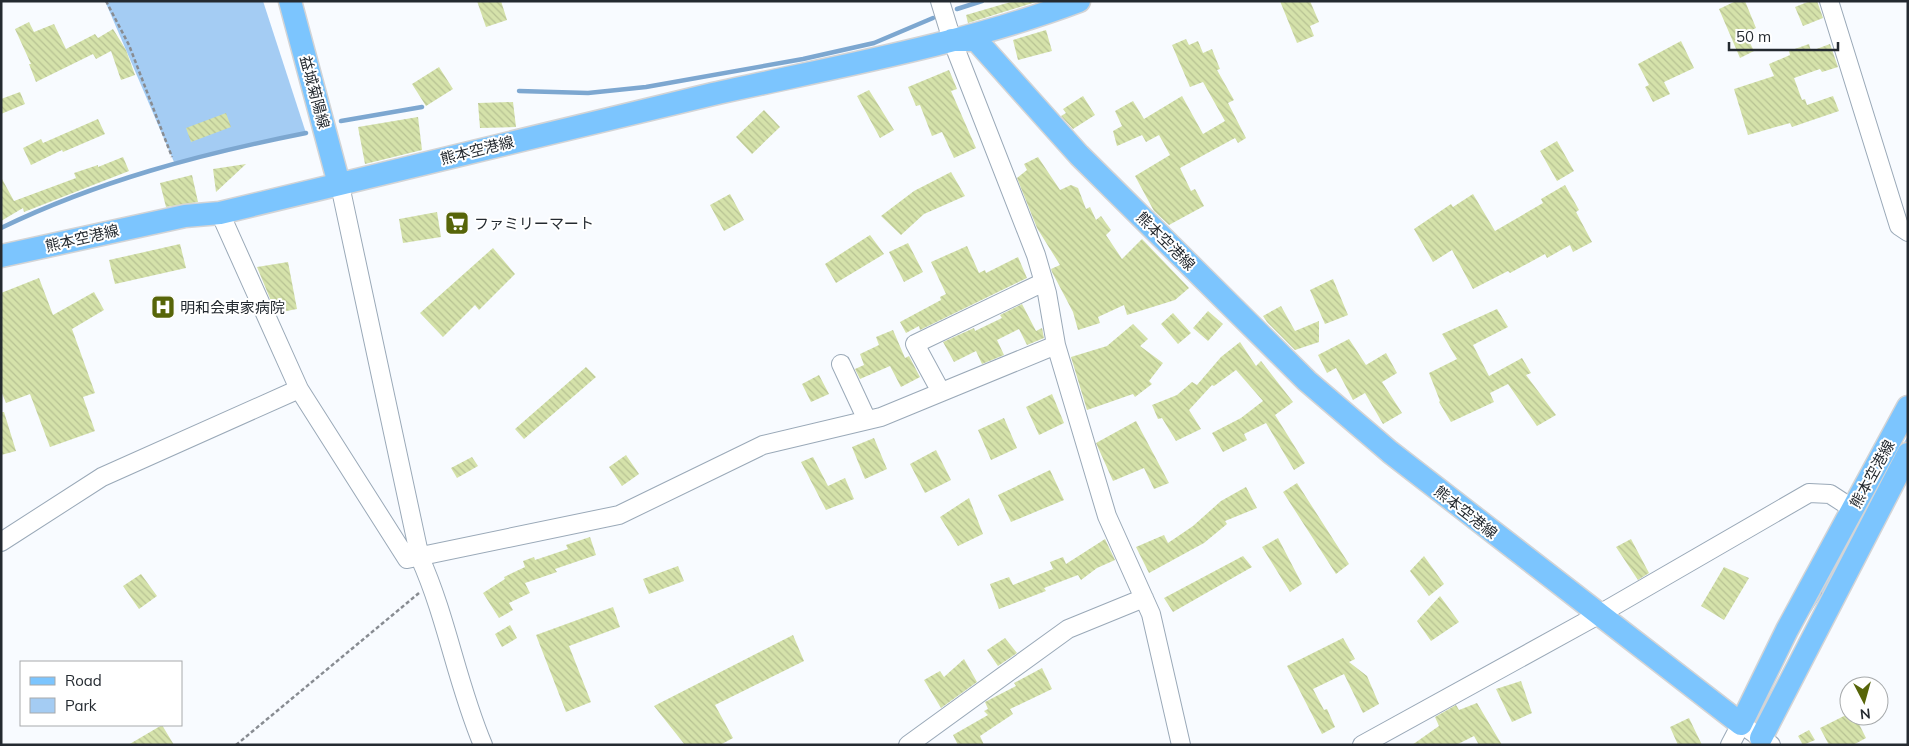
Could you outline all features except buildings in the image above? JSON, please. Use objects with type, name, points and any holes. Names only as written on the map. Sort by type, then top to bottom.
[{"type":"main road","name":"益城菊陽線","points":[[290,1],[340,187]]},
{"type":"main road","name":"熊本空港線","points":[[1,256],[185,216],[220,213],[340,187],[667,105],[952,40],[1041,16],[1079,1]]},
{"type":"main road","name":"熊本空港線","points":[[952,40],[976,40],[1079,155],[1306,381],[1390,452],[1740,724],[1787,630],[1908,407]]},
{"type":"main road","name":"熊本空港線","points":[[1763,742],[1908,454]]},
{"type":"street","points":[[940,1],[952,40],[1036,255],[1044,282],[1056,345],[1107,516],[1151,614],[1181,745]]},
{"type":"street","points":[[1829,1],[1898,226],[1908,232]]},
{"type":"street","points":[[340,187],[420,558],[431,583],[472,720],[483,745]]},
{"type":"street","points":[[220,213],[299,389],[407,559],[420,558],[619,515],[763,446],[867,420],[1056,345]]},
{"type":"street","points":[[941,392],[915,344],[1044,282]]},
{"type":"street","points":[[841,364],[867,420]]},
{"type":"street","points":[[1,542],[102,477],[299,389]]},
{"type":"street","points":[[1362,745],[1598,615],[1809,493],[1830,494],[1853,509]]},
{"type":"street","points":[[908,745],[1068,629],[1144,598]]},
{"type":"street","points":[[1730,745],[1740,724],[1763,742]]},
{"type":"path","points":[[106,1],[129,45],[172,158]]},
{"type":"path","points":[[236,745],[431,583]]},
{"type":"green space","points":[[105,1],[263,1],[306,133],[174,162]]},
{"type":"green space","points":[[1908,436],[1908,440],[1832,580],[1802,625],[1869,498]]},
{"type":"waterway","points":[[957,9],[982,1]]},
{"type":"waterway","points":[[519,91],[588,93],[646,87],[803,59],[874,43],[933,18]]},
{"type":"waterway","points":[[341,121],[422,107]]},
{"type":"waterway","points":[[1,228],[75,196],[150,171],[227,150],[306,133]]},
{"type":"place","name":"ファミリーマート","points":[[457,223]]},
{"type":"place","name":"明和会東家病院","points":[[163,307]]}]
